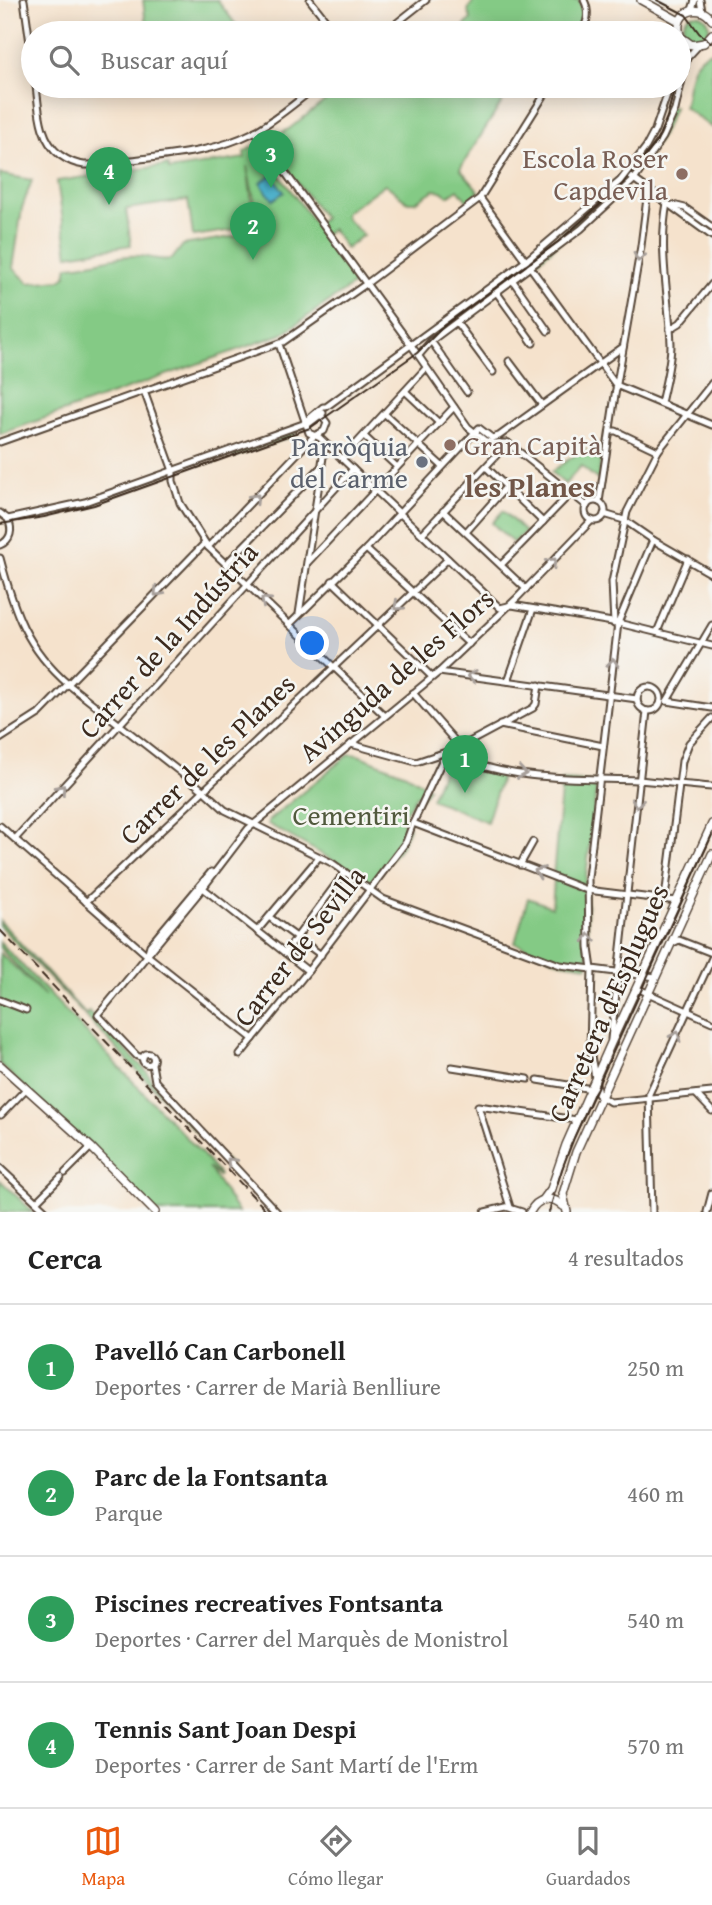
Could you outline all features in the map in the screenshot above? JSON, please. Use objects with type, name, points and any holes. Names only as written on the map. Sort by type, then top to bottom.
[{"type":"street","points":[[24,0],[27,21]]},
{"type":"street","points":[[310,0],[327,21]]},
{"type":"street","points":[[399,21],[426,0]]},
{"type":"street","points":[[584,0],[586,21]]},
{"type":"street","points":[[641,0],[679,21],[684,14],[692,10],[698,0],[712,20]]},
{"type":"street","points":[[692,10],[706,12]]},
{"type":"street","points":[[691,54],[705,41]]},
{"type":"street","points":[[38,98],[43,130],[48,142],[59,155],[85,165],[214,147],[255,131],[300,98]]},
{"type":"street","points":[[0,442],[279,344],[366,284],[480,198],[542,98]]},
{"type":"street","points":[[305,423],[314,413],[326,407],[527,260],[584,213],[626,173],[646,147],[666,98]]},
{"type":"street","points":[[419,355],[431,341],[584,226],[634,180],[657,149],[678,98]]},
{"type":"street","points":[[255,131],[419,355],[466,424],[492,438],[499,436],[623,347]]},
{"type":"street","points":[[626,173],[712,236]]},
{"type":"street","points":[[599,502],[592,502],[587,506],[585,513],[592,520],[599,520],[604,514],[604,508],[599,502],[649,190]]},
{"type":"street","points":[[480,198],[616,385],[712,425]]},
{"type":"street","points":[[667,203],[685,208],[712,227]]},
{"type":"street","points":[[661,403],[670,363],[670,329],[662,251],[667,203]]},
{"type":"street","points":[[513,281],[548,331]]},
{"type":"street","points":[[670,329],[680,323],[712,284]]},
{"type":"street","points":[[497,293],[533,343]]},
{"type":"street","points":[[457,323],[493,372]]},
{"type":"street","points":[[411,345],[431,341]]},
{"type":"street","points":[[431,341],[467,392]]},
{"type":"street","points":[[279,344],[309,433],[376,490],[500,608],[533,609],[616,623],[712,646]]},
{"type":"street","points":[[509,361],[542,405]]},
{"type":"street","points":[[342,459],[426,368]]},
{"type":"street","points":[[595,1079],[590,1050],[592,970],[587,890],[616,623],[612,582],[624,520],[640,483],[658,451],[712,383]]},
{"type":"street","points":[[144,391],[173,471],[173,481],[180,503],[207,545],[385,716]]},
{"type":"street","points":[[405,391],[438,422]]},
{"type":"street","points":[[8,520],[85,502],[173,471],[305,423],[321,415],[326,407]]},
{"type":"street","points":[[308,562],[454,407]]},
{"type":"street","points":[[0,739],[39,714],[314,436],[324,432],[327,424],[321,415],[314,413]]},
{"type":"street","points":[[385,414],[442,466]]},
{"type":"street","points":[[477,430],[484,440],[508,443],[587,506]]},
{"type":"street","points":[[290,624],[366,549],[477,430]]},
{"type":"street","points":[[610,431],[616,431],[658,451]]},
{"type":"street","points":[[364,436],[397,467]]},
{"type":"street","points":[[422,534],[508,443]]},
{"type":"street","points":[[299,615],[325,444]]},
{"type":"street","points":[[226,564],[322,466]]},
{"type":"street","points":[[486,467],[543,522]]},
{"type":"street","name":"Carrer de la Indústria","points":[[15,839],[353,469]]},
{"type":"street","points":[[466,532],[506,487]]},
{"type":"street","points":[[501,565],[570,494]]},
{"type":"street","points":[[443,511],[526,589]]},
{"type":"street","points":[[0,513],[8,520],[11,533],[0,545]]},
{"type":"street","points":[[604,514],[624,520],[712,574]]},
{"type":"street","name":"Avinguda de les Flors","points":[[147,955],[150,945],[254,824],[439,672],[508,607],[592,520]]},
{"type":"street","points":[[616,623],[653,540]]},
{"type":"street","points":[[366,549],[468,644]]},
{"type":"street","points":[[0,558],[20,624],[36,650],[69,685],[225,810],[319,857],[383,899],[560,965],[656,977]]},
{"type":"street","name":"Carrer de les Planes","points":[[86,902],[448,559]]},
{"type":"street","points":[[657,632],[688,559]]},
{"type":"street","points":[[332,581],[432,677]]},
{"type":"street","points":[[508,681],[533,609]]},
{"type":"street","points":[[712,625],[664,701],[655,709],[647,711],[640,708],[637,699],[642,690],[652,688],[664,701],[712,708]]},
{"type":"street","points":[[439,672],[637,699]]},
{"type":"street","points":[[452,754],[457,747],[535,706],[539,685]]},
{"type":"street","points":[[413,693],[455,741],[457,747]]},
{"type":"street","points":[[611,1043],[647,711]]},
{"type":"street","points":[[665,898],[677,784],[682,761],[698,731],[712,718]]},
{"type":"street","points":[[500,725],[603,746]]},
{"type":"street","points":[[351,744],[416,762],[452,754],[510,771],[536,775],[712,787]]},
{"type":"street","name":"Carrer de Sevilla","points":[[240,1055],[321,955],[406,842],[442,761],[452,754]]},
{"type":"street","points":[[413,823],[587,890],[677,901]]},
{"type":"street","name":"Carretera d'Esplugues","points":[[599,1095],[595,1079],[712,824]]},
{"type":"street","points":[[0,826],[147,955],[253,1039]]},
{"type":"street","points":[[520,865],[533,842]]},
{"type":"street","name":"Carretera d'Esplugues","points":[[565,1209],[563,1194],[570,1167],[599,1095],[712,854]]},
{"type":"street","name":"Avinguda de les Flors","points":[[225,857],[204,888],[98,1015],[137,1056],[142,1058],[150,1054],[154,1059],[152,1063],[155,1081],[277,1212]]},
{"type":"street","points":[[257,931],[319,857]]},
{"type":"street","points":[[285,953],[345,872]]},
{"type":"street","points":[[204,888],[308,971]]},
{"type":"street","points":[[269,917],[321,955]]},
{"type":"street","points":[[652,1212],[649,1094],[712,956],[681,940],[671,944]]},
{"type":"street","points":[[642,976],[648,993]]},
{"type":"street","points":[[634,992],[639,990],[648,993],[712,1022]]},
{"type":"street","points":[[0,1000],[26,1010]]},
{"type":"street","points":[[0,1065],[91,1147],[149,1210]]},
{"type":"street","points":[[452,1067],[528,1079]]},
{"type":"street","points":[[538,1080],[599,1095],[610,1102],[712,1092]]},
{"type":"street","points":[[1,1115],[26,1089]]},
{"type":"street","points":[[696,1094],[712,1111]]},
{"type":"street","name":"Carretera d'Esplugues","points":[[544,1200],[551,1189],[577,1120],[599,1095]]},
{"type":"street","points":[[510,1208],[478,1106],[577,1120]]},
{"type":"street","points":[[37,1201],[91,1147]]},
{"type":"street","points":[[0,1167],[47,1212]]},
{"type":"street","points":[[707,1212],[712,1193]]},
{"type":"street","points":[[530,1212],[535,1204],[544,1200],[555,1200],[565,1209]]},
{"type":"street","points":[[485,1212],[510,1208],[522,1212]]},
{"type":"green space","points":[[143,0],[217,0],[233,21],[146,21]]},
{"type":"green space","points":[[474,0],[579,0],[582,21],[469,21],[468,10]]},
{"type":"green space","points":[[696,14],[708,22],[705,36],[691,39],[691,21],[685,21],[687,18]]},
{"type":"green space","points":[[712,51],[712,128],[684,107],[686,98],[691,98],[691,73],[698,59]]},
{"type":"green space","points":[[329,98],[504,98],[460,169],[479,191],[468,202],[458,189],[448,196],[434,190],[415,202],[408,202],[385,184],[345,213],[346,218],[363,235],[346,249],[332,229],[323,236],[357,282],[282,334],[0,434],[0,174],[32,180],[22,208],[13,268],[29,283],[60,280],[66,276],[68,266],[131,256],[172,259],[183,245],[261,232],[247,166],[255,227],[193,236],[188,200],[126,209],[131,245],[68,255],[57,181],[168,165],[169,170],[245,158],[244,152],[257,144],[316,225],[324,218],[266,141],[289,129]]},
{"type":"green space","points":[[669,106],[674,107],[663,133],[643,165],[640,162],[657,136]]},
{"type":"green space","points":[[620,184],[623,187],[539,260],[536,256]]},
{"type":"green space","points":[[520,268],[522,272],[447,326],[445,323]]},
{"type":"green space","points":[[295,432],[296,435],[233,457],[232,454]]},
{"type":"green space","points":[[585,448],[586,454],[601,460],[598,480],[581,466],[565,484],[551,472]]},
{"type":"green space","points":[[503,511],[525,532],[513,543],[492,523]]},
{"type":"green space","name":"Cementiri","points":[[349,754],[406,774],[429,788],[422,798],[416,795],[401,821],[409,827],[402,845],[371,885],[268,824],[268,821]]},
{"type":"green space","points":[[446,763],[500,773],[487,822],[431,799]]},
{"type":"green space","points":[[562,780],[597,782],[585,886],[553,877]]},
{"type":"green space","points":[[554,880],[587,891],[588,966],[561,962],[515,943],[528,898],[552,907]]},
{"type":"green space","points":[[0,921],[86,1015],[89,1012],[147,1072],[153,1083],[230,1165],[228,1166],[0,926]]},
{"type":"green space","points":[[0,942],[203,1155],[219,1175],[208,1167],[238,1212],[154,1212],[0,1064],[0,953],[45,996],[0,948]]},
{"type":"green space","points":[[0,1180],[29,1208],[33,1212],[0,1212]]},
{"type":"water","points":[[272,175],[284,192],[273,200],[260,183]]},
{"type":"tram line","points":[[657,0],[686,15],[690,21]]},
{"type":"tram line","points":[[691,22],[699,33],[712,43]]},
{"type":"tram line","points":[[438,330],[558,242],[623,184],[656,143],[672,98]]},
{"type":"tram line","points":[[0,524],[94,505],[310,428],[417,353],[445,325]]},
{"type":"tram line","points":[[549,1212],[574,1138],[712,835]]},
{"type":"railway","points":[[0,930],[268,1212]]},
{"type":"place","name":"Escola Roser Capdevila","points":[[682,174]]},
{"type":"place","name":"Piscines recreatives Fontsanta","points":[[271,188]]},
{"type":"place","name":"Tennis Sant Joan Despi","points":[[109,205]]},
{"type":"place","name":"Parc de la Fontsanta","points":[[253,260]]},
{"type":"place","name":"Gran Capità","points":[[450,445]]},
{"type":"place","name":"Parròquia del Carme","points":[[422,462]]},
{"type":"place","name":"Pavelló Can Carbonell","points":[[465,793]]},
{"type":"district","name":"les Planes","points":[[530,487]]}]
